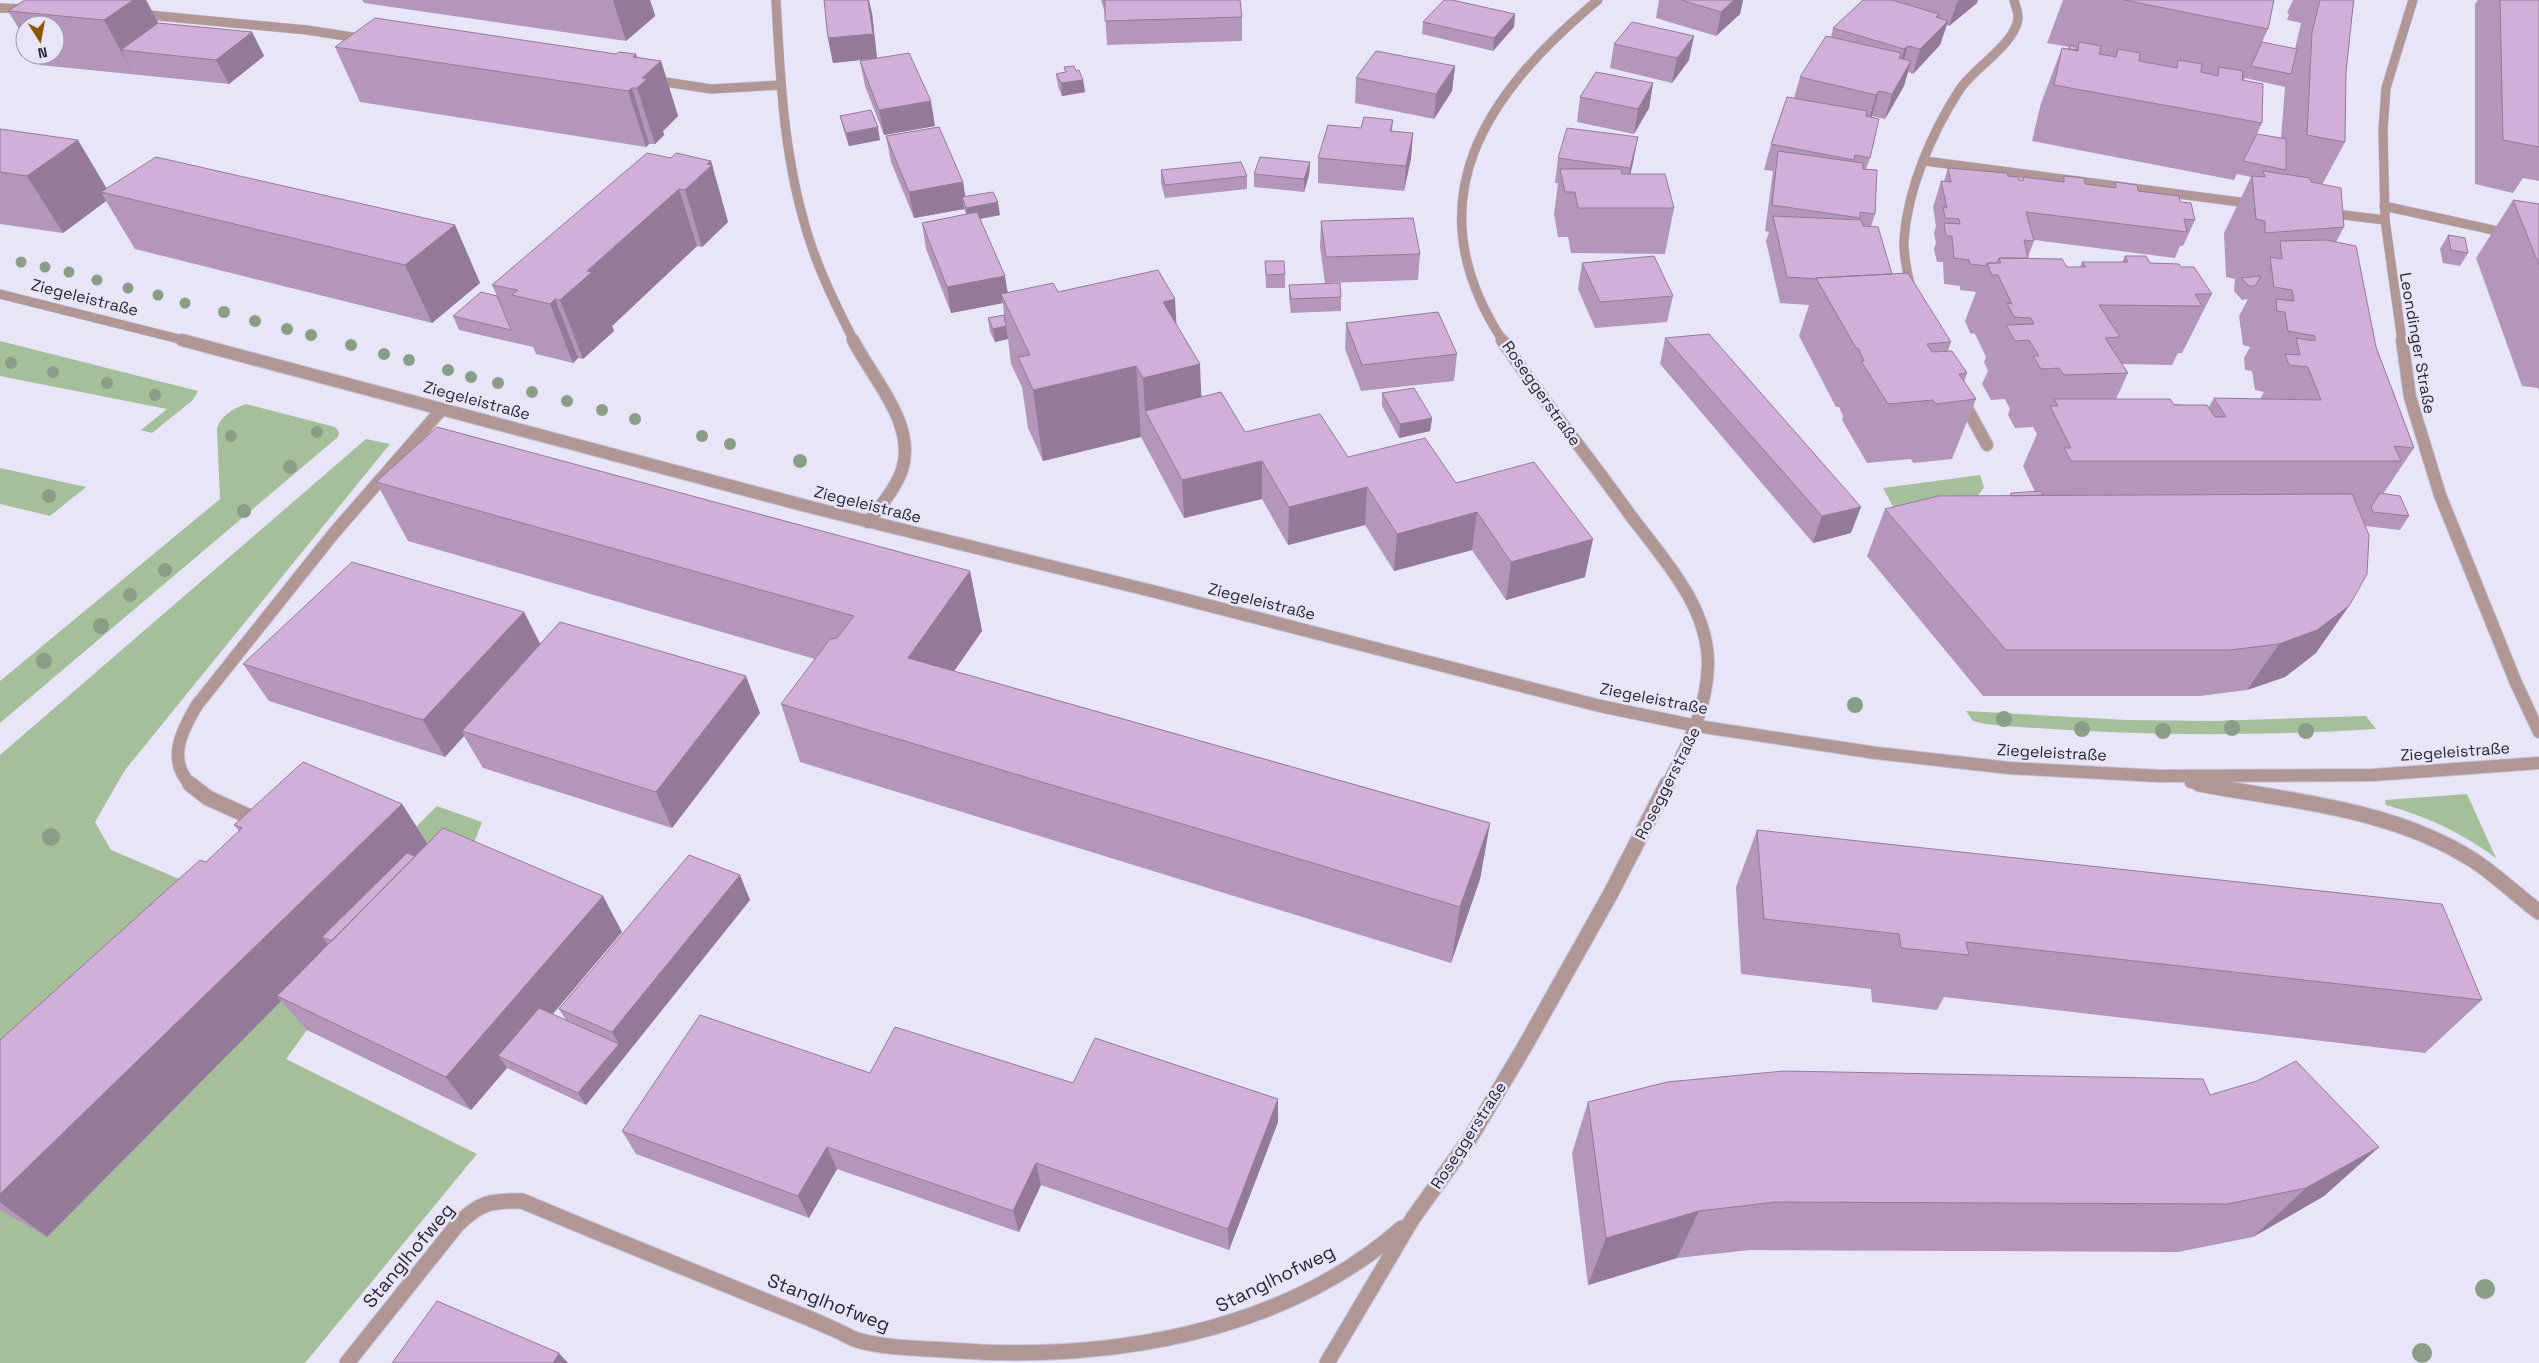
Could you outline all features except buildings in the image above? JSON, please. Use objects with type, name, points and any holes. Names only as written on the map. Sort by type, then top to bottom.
[{"type":"street","points":[[776,0],[788,158],[799,207],[812,248],[840,313],[893,412],[904,438],[904,461],[898,478],[868,522]]},
{"type":"street","name":"Roseggerstraße","points":[[1327,1363],[1413,1218],[1469,1140],[1525,1046],[1611,893],[1697,726],[1705,700],[1708,657],[1705,634],[1684,585],[1519,364],[1483,304],[1464,255],[1460,231],[1459,214],[1464,184],[1476,147],[1497,106],[1519,73],[1543,46],[1598,0]]},
{"type":"street","points":[[1913,294],[1905,259],[1904,239],[1911,199],[1932,142],[1960,88],[1975,70],[2010,37],[2018,18],[2014,0]]},
{"type":"street","name":"Leondinger Straße","points":[[2413,0],[2386,88],[2383,130],[2385,220],[2410,397],[2440,495],[2516,683],[2539,732]]},
{"type":"street","points":[[0,8],[38,9]]},
{"type":"street","points":[[133,14],[307,30],[376,40]]},
{"type":"street","points":[[640,79],[711,89],[781,85]]},
{"type":"street","points":[[1925,161],[2265,205]]},
{"type":"street","points":[[2384,206],[2539,240]]},
{"type":"street","points":[[2313,211],[2385,220]]},
{"type":"street","name":"Ziegeleistraße","points":[[0,294],[66,309],[868,522],[1175,597],[1600,706],[1697,726],[1876,753],[2009,768],[2159,776],[2373,774],[2539,763]]},
{"type":"street","points":[[1955,387],[1987,446]]},
{"type":"street","points":[[273,828],[197,792],[181,775],[177,754],[184,728],[197,705],[321,549],[442,409]]},
{"type":"street","points":[[2159,776],[2347,811],[2390,822],[2429,837],[2476,862],[2539,912]]},
{"type":"street","name":"Stanglhofweg","points":[[347,1363],[457,1225],[482,1205],[495,1200],[522,1201],[856,1339],[940,1358],[982,1362],[1031,1361],[1111,1355],[1193,1338],[1262,1312],[1325,1281],[1384,1244],[1413,1218]]},
{"type":"green space","points":[[0,341],[198,391],[193,400],[152,433],[141,430],[167,409],[0,376]]},
{"type":"green space","points":[[246,404],[335,427],[339,432],[338,437],[0,723],[0,681],[220,499],[217,429],[221,420],[228,413]]},
{"type":"green space","points":[[366,439],[390,444],[125,770],[95,822],[111,850],[243,906],[405,838],[437,806],[482,822],[466,864],[307,1030],[286,1059],[477,1154],[305,1363],[0,1363],[0,755]]},
{"type":"green space","points":[[0,468],[86,487],[50,516],[0,504]]},
{"type":"green space","points":[[1980,475],[1984,487],[1965,516],[1898,516],[1883,488]]},
{"type":"green space","points":[[1966,711],[2127,720],[2213,721],[2366,716],[2376,729],[2229,734],[2083,731],[1985,724],[1973,721]]},
{"type":"green space","points":[[2467,794],[2496,858],[2443,826],[2415,814],[2386,805],[2385,800]]}]
